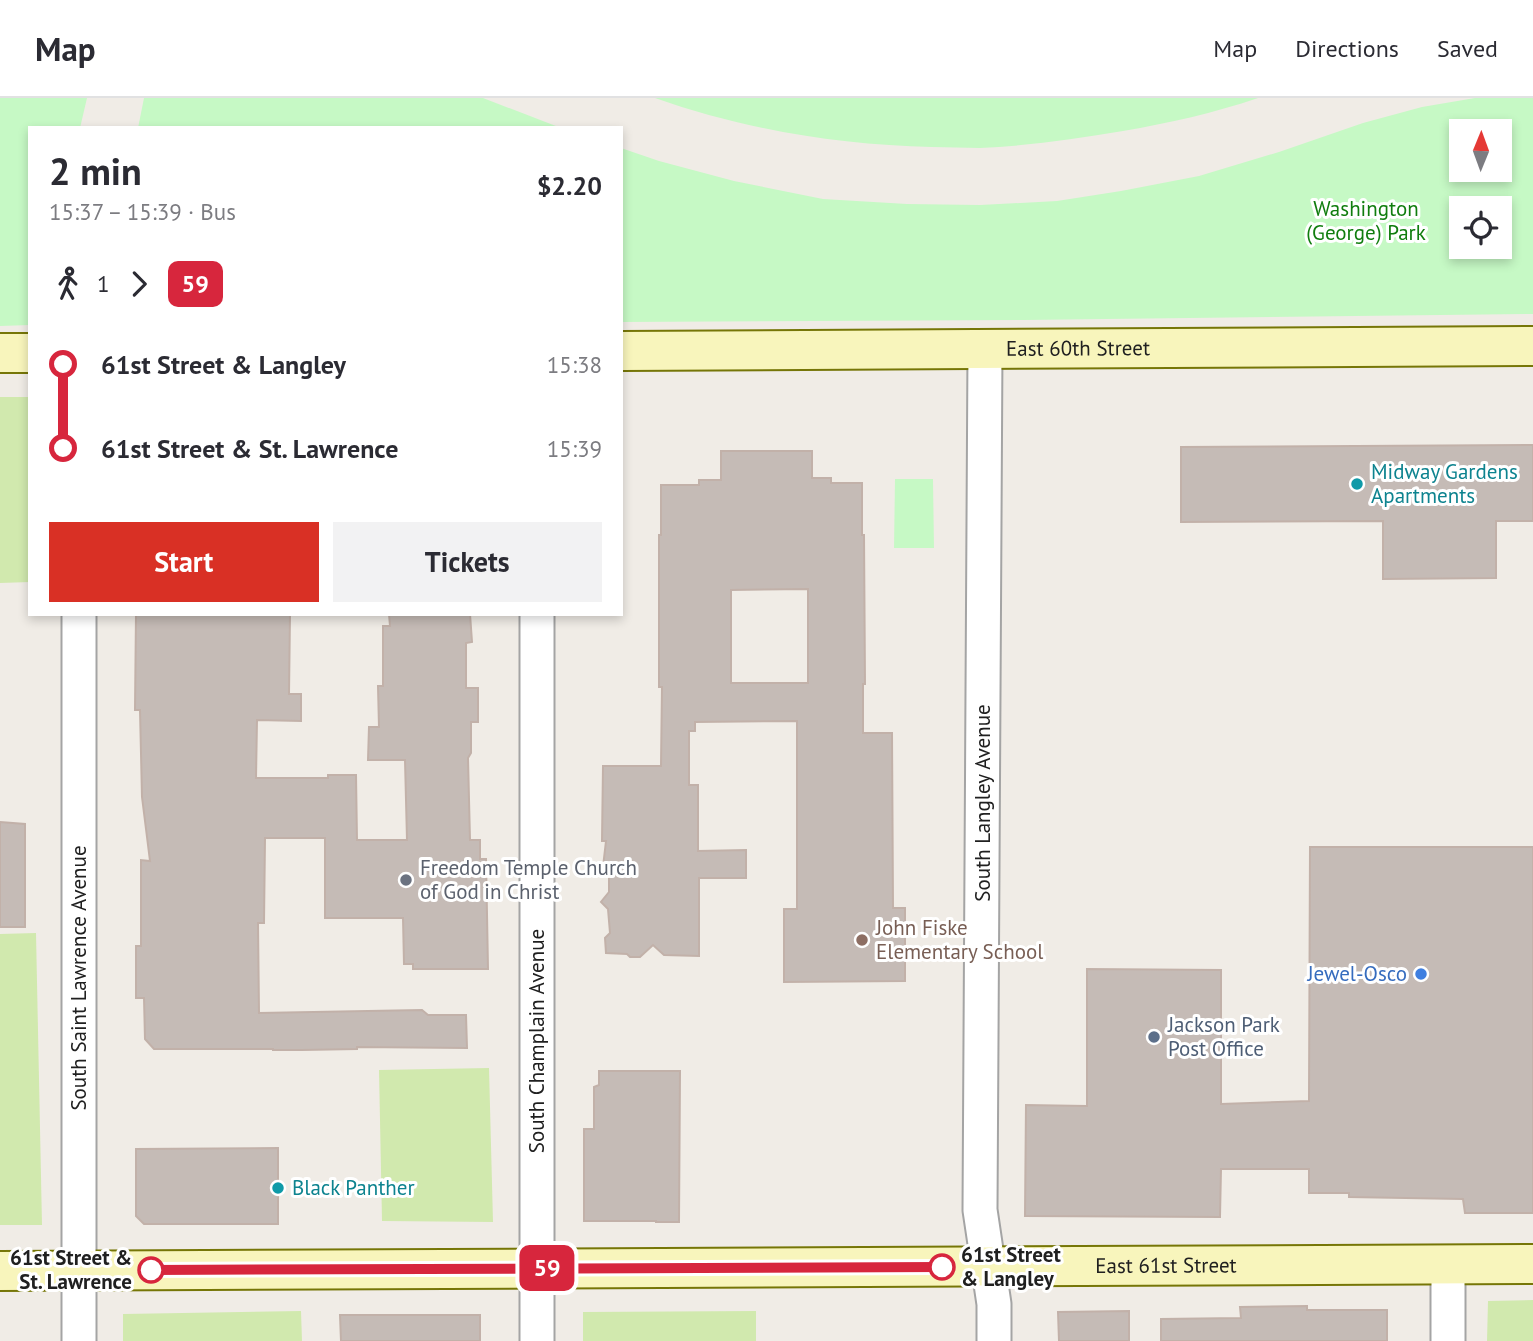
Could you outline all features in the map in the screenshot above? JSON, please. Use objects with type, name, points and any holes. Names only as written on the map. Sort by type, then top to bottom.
[{"type":"street","name":"East 60th Street","points":[[623,351],[1533,346]]},
{"type":"street","name":"South Langley Avenue","points":[[985,349],[980,1210],[993,1304],[994,1341]]},
{"type":"street","points":[[0,354],[28,354]]},
{"type":"street","name":"South Saint Lawrence Avenue","points":[[79,616],[79,1341]]},
{"type":"street","name":"South Champlain Avenue","points":[[537,616],[537,1341]]},
{"type":"street","points":[[1448,1264],[1448,1341]]},
{"type":"street","name":"East 61st Street","points":[[0,1271],[1533,1264]]},
{"type":"green space","points":[[0,98],[87,98],[80,126],[28,126],[28,325],[0,326]]},
{"type":"green space","points":[[144,98],[483,98],[556,126],[138,126]]},
{"type":"green space","points":[[655,98],[1258,98],[1157,125],[1052,142],[980,148],[897,146],[826,139],[757,127]]},
{"type":"green space","name":"Washington (George) Park","points":[[1475,98],[1533,98],[1533,314],[623,322],[623,149],[734,181],[823,199],[980,205],[1057,201],[1121,191],[1199,176],[1363,123],[1422,107]]},
{"type":"green space","points":[[0,397],[28,397],[28,582],[0,583]]},
{"type":"green space","points":[[895,479],[933,479],[934,548],[894,548]]},
{"type":"green space","points":[[36,933],[42,1225],[0,1225],[0,934]]},
{"type":"green space","points":[[489,1068],[493,1222],[382,1221],[379,1070]]},
{"type":"green space","points":[[1533,1300],[1533,1341],[1487,1341],[1488,1301]]},
{"type":"green space","points":[[301,1311],[302,1341],[123,1341],[123,1314]]},
{"type":"green space","points":[[756,1311],[756,1341],[583,1341],[583,1312]]},
{"type":"building","name":"Midway Gardens Apartments","points":[[1533,445],[1533,521],[1496,521],[1496,578],[1383,579],[1383,521],[1181,522],[1181,447]]},
{"type":"building","points":[[721,451],[812,451],[812,478],[831,478],[831,483],[862,483],[865,684],[863,733],[892,733],[893,908],[905,908],[905,981],[784,982],[784,909],[797,909],[797,721],[695,722],[695,731],[689,731],[689,785],[698,785],[698,851],[746,850],[746,878],[699,878],[699,956],[664,955],[653,945],[640,957],[606,953],[605,938],[610,933],[608,909],[601,902],[609,892],[609,873],[603,867],[606,841],[602,841],[603,766],[661,766],[661,485],[699,485],[699,480],[721,480]],"holes":[[[808,589],[808,683],[731,683],[731,590]]]},
{"type":"building","points":[[136,616],[290,616],[289,694],[301,694],[301,721],[257,720],[256,778],[328,778],[328,775],[356,775],[357,840],[407,840],[405,760],[368,760],[369,727],[379,727],[378,686],[383,686],[383,626],[390,626],[389,616],[470,616],[472,642],[466,643],[466,688],[478,688],[478,722],[471,722],[471,753],[468,758],[470,840],[480,840],[480,859],[486,859],[488,969],[413,969],[413,964],[404,964],[403,918],[325,918],[325,838],[265,838],[264,923],[258,923],[259,1013],[422,1010],[428,1015],[466,1015],[467,1048],[154,1049],[145,1039],[144,998],[136,998],[136,946],[141,946],[141,860],[150,861],[142,797],[140,710],[135,710]]},
{"type":"building","points":[[0,822],[25,824],[25,927],[0,927]]},
{"type":"building","name":"Jewel-Osco","points":[[1310,847],[1533,847],[1533,1213],[1465,1213],[1463,1199],[1349,1197],[1349,1193],[1309,1193],[1309,1169],[1221,1169],[1220,1217],[1025,1216],[1026,1105],[1087,1106],[1087,969],[1221,970],[1221,1104],[1309,1101]]},
{"type":"building","points":[[599,1071],[680,1071],[679,1222],[584,1221],[584,1129],[594,1129],[594,1087],[599,1085]]},
{"type":"building","points":[[278,1148],[278,1224],[144,1224],[136,1216],[136,1149]]},
{"type":"building","points":[[1307,1306],[1307,1310],[1387,1310],[1387,1341],[1161,1341],[1161,1319],[1241,1318],[1240,1307]]},
{"type":"building","points":[[1129,1311],[1129,1341],[1059,1341],[1058,1312]]},
{"type":"building","points":[[340,1315],[480,1315],[480,1341],[341,1341]]},
{"type":"bus line","name":"59","points":[[151,1270],[942,1267]]},
{"type":"place","name":"Midway Gardens Apartments","points":[[1357,484]]},
{"type":"place","name":"Freedom Temple Church of God in Christ","points":[[406,880]]},
{"type":"place","name":"John Fiske Elementary School","points":[[862,940]]},
{"type":"place","name":"Jewel-Osco","points":[[1421,974]]},
{"type":"place","name":"Jackson Park Post Office","points":[[1154,1037]]},
{"type":"place","name":"Black Panther","points":[[278,1188]]},
{"type":"place","name":"61st Street & Langley","points":[[942,1267]]},
{"type":"place","name":"61st Street & St. Lawrence","points":[[151,1270]]}]
